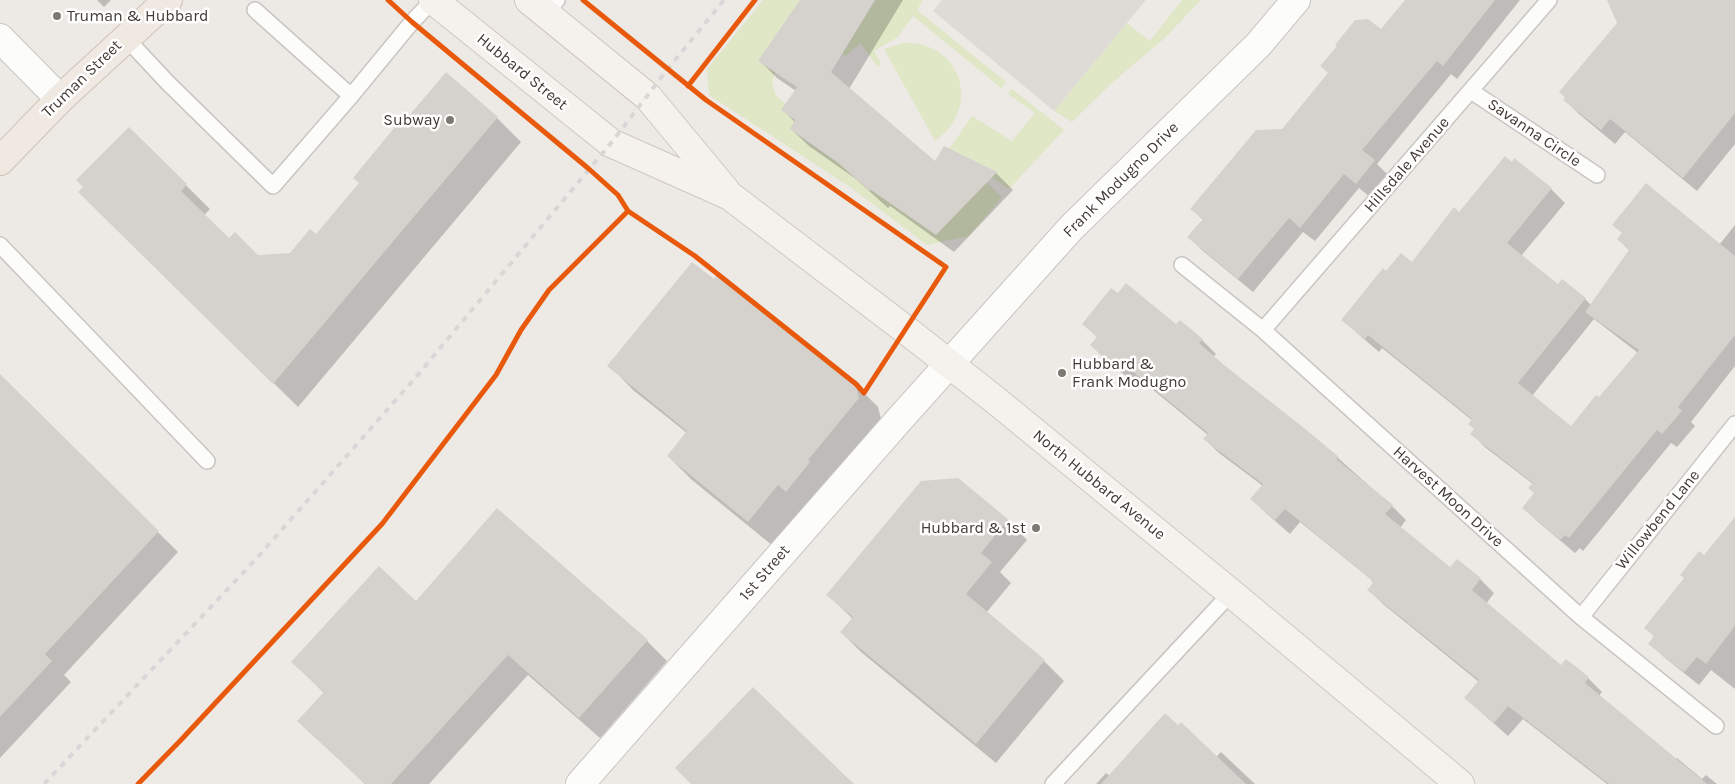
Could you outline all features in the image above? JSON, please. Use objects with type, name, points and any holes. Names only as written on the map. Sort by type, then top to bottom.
[{"type":"main road","name":"Truman Street","points":[[0,161],[60,98],[168,0]]},
{"type":"main road","name":"Hubbard Street","points":[[433,0],[611,143]]},
{"type":"main road","name":"North Hubbard Avenue","points":[[544,5],[648,97],[730,196],[950,363],[1231,593],[1460,784]]},
{"type":"main road","name":"North Hubbard Avenue","points":[[611,143],[730,196]]},
{"type":"street","name":"Frank Modugno Drive","points":[[950,363],[1071,228],[1258,46],[1296,0]]},
{"type":"street","points":[[0,38],[60,98]]},
{"type":"street","name":"1st Street","points":[[580,784],[950,363]]},
{"type":"lane","points":[[126,37],[168,82],[273,186],[412,22],[433,0]]},
{"type":"lane","name":"Hillsdale Avenue","points":[[1263,330],[1549,0]]},
{"type":"lane","points":[[255,10],[351,96]]},
{"type":"lane","name":"Savanna Circle","points":[[1471,91],[1598,175]]},
{"type":"lane","points":[[0,245],[207,461]]},
{"type":"lane","name":"Harvest Moon Drive","points":[[1182,265],[1263,330],[1580,616],[1716,726]]},
{"type":"lane","name":"Willowbend Lane","points":[[1580,616],[1735,424]]},
{"type":"lane","points":[[1054,784],[1231,593]]},
{"type":"path","points":[[688,86],[755,0]]},
{"type":"green space","points":[[763,0],[800,0],[772,82],[776,96],[800,115],[790,129],[855,174],[854,177],[870,191],[874,187],[983,179],[1002,197],[969,236],[927,245],[850,187],[709,95],[707,69]]},
{"type":"green space","points":[[875,0],[923,0],[917,10],[1006,82],[1001,88],[913,16],[898,37],[874,51],[881,63],[878,67],[860,43],[846,56],[842,54]]},
{"type":"green space","points":[[1182,0],[1201,0],[1165,38],[1113,82],[1072,122],[1054,111],[1127,23],[1150,41]]},
{"type":"green space","points":[[902,43],[922,45],[939,52],[951,64],[959,78],[961,94],[959,111],[950,127],[935,141],[884,49]]},
{"type":"green space","points":[[1012,89],[1064,130],[1009,189],[949,149],[972,116],[1012,141],[1035,113],[1008,94]]},
{"type":"shaded area","points":[[942,0],[1146,0],[1054,111],[933,11]]},
{"type":"building","points":[[800,0],[875,0],[831,72],[935,161],[944,146],[997,172],[936,235],[870,191],[837,162],[790,129],[795,120],[781,110],[797,87],[758,61]]},
{"type":"building","points":[[1405,0],[1495,0],[1443,66],[1437,61],[1362,150],[1375,160],[1356,184],[1344,174],[1300,228],[1289,218],[1238,279],[1187,237],[1203,219],[1190,209],[1256,130],[1282,129],[1328,73],[1320,66],[1355,20],[1368,19],[1381,29]]},
{"type":"building","points":[[1607,0],[1735,0],[1735,113],[1683,178],[1610,119],[1601,130],[1563,100],[1565,97],[1559,92],[1617,23]]},
{"type":"building","points":[[446,72],[498,117],[273,384],[78,192],[83,187],[76,180],[129,127],[187,184],[181,191],[229,238],[235,232],[258,255],[290,253],[310,229],[316,234],[359,183],[353,178],[399,122],[402,124]]},
{"type":"building","points":[[1505,156],[1512,162],[1514,158],[1552,188],[1507,243],[1558,284],[1562,279],[1586,298],[1518,383],[1571,426],[1596,395],[1599,397],[1639,350],[1585,312],[1629,250],[1617,239],[1622,233],[1612,225],[1646,183],[1735,256],[1735,335],[1678,407],[1682,411],[1662,434],[1657,430],[1569,538],[1565,535],[1560,540],[1522,508],[1534,493],[1528,488],[1533,483],[1470,434],[1474,429],[1468,424],[1472,419],[1368,335],[1365,339],[1341,320],[1383,268],[1386,271],[1401,253],[1412,262],[1454,207],[1459,212]]},
{"type":"building","points":[[692,262],[714,279],[719,273],[855,382],[859,398],[808,460],[810,462],[786,492],[778,485],[748,522],[667,456],[687,431],[607,366]]},
{"type":"building","points":[[1126,283],[1176,324],[1180,320],[1203,339],[1199,343],[1224,365],[1304,428],[1339,457],[1336,459],[1393,505],[1385,514],[1450,567],[1457,559],[1481,578],[1472,590],[1561,665],[1566,659],[1589,677],[1585,683],[1707,784],[1609,784],[1508,706],[1494,723],[1464,698],[1479,680],[1367,590],[1373,583],[1372,580],[1285,509],[1275,520],[1250,499],[1263,484],[1203,439],[1208,433],[1127,367],[1122,372],[1090,345],[1097,337],[1082,324],[1111,288],[1118,293]]},
{"type":"building","points":[[0,374],[159,531],[45,654],[52,661],[0,717]]},
{"type":"building","points":[[958,478],[1008,519],[981,553],[992,562],[966,594],[1045,660],[976,744],[840,632],[853,617],[826,595],[921,481]]},
{"type":"building","points":[[497,508],[648,640],[579,718],[508,655],[391,784],[365,784],[297,721],[324,692],[291,662],[379,566],[416,601]]},
{"type":"building","points":[[1735,517],[1735,626],[1706,664],[1697,657],[1684,672],[1648,644],[1654,636],[1644,628],[1684,578],[1680,575],[1699,551],[1704,555]]},
{"type":"building","points":[[753,687],[854,784],[691,784],[675,768]]},
{"type":"building","points":[[1165,713],[1178,725],[1181,722],[1246,784],[1101,784]]},
{"type":"railway","points":[[44,784],[257,558],[416,377],[611,143],[724,0]]},
{"type":"cycle path","points":[[388,0],[589,169],[618,195],[628,211],[695,256],[856,384],[864,393],[946,267],[706,100],[583,0]]},
{"type":"cycle path","points":[[688,86],[755,0]]},
{"type":"cycle path","points":[[138,784],[382,524],[496,375],[521,330],[549,290],[628,211]]},
{"type":"place","name":"Truman & Hubbard","points":[[57,16]]},
{"type":"place","name":"Subway","points":[[450,120]]},
{"type":"place","name":"Hubbard & Frank Modugno","points":[[1062,373]]},
{"type":"place","name":"Hubbard & 1st","points":[[1036,528]]}]
